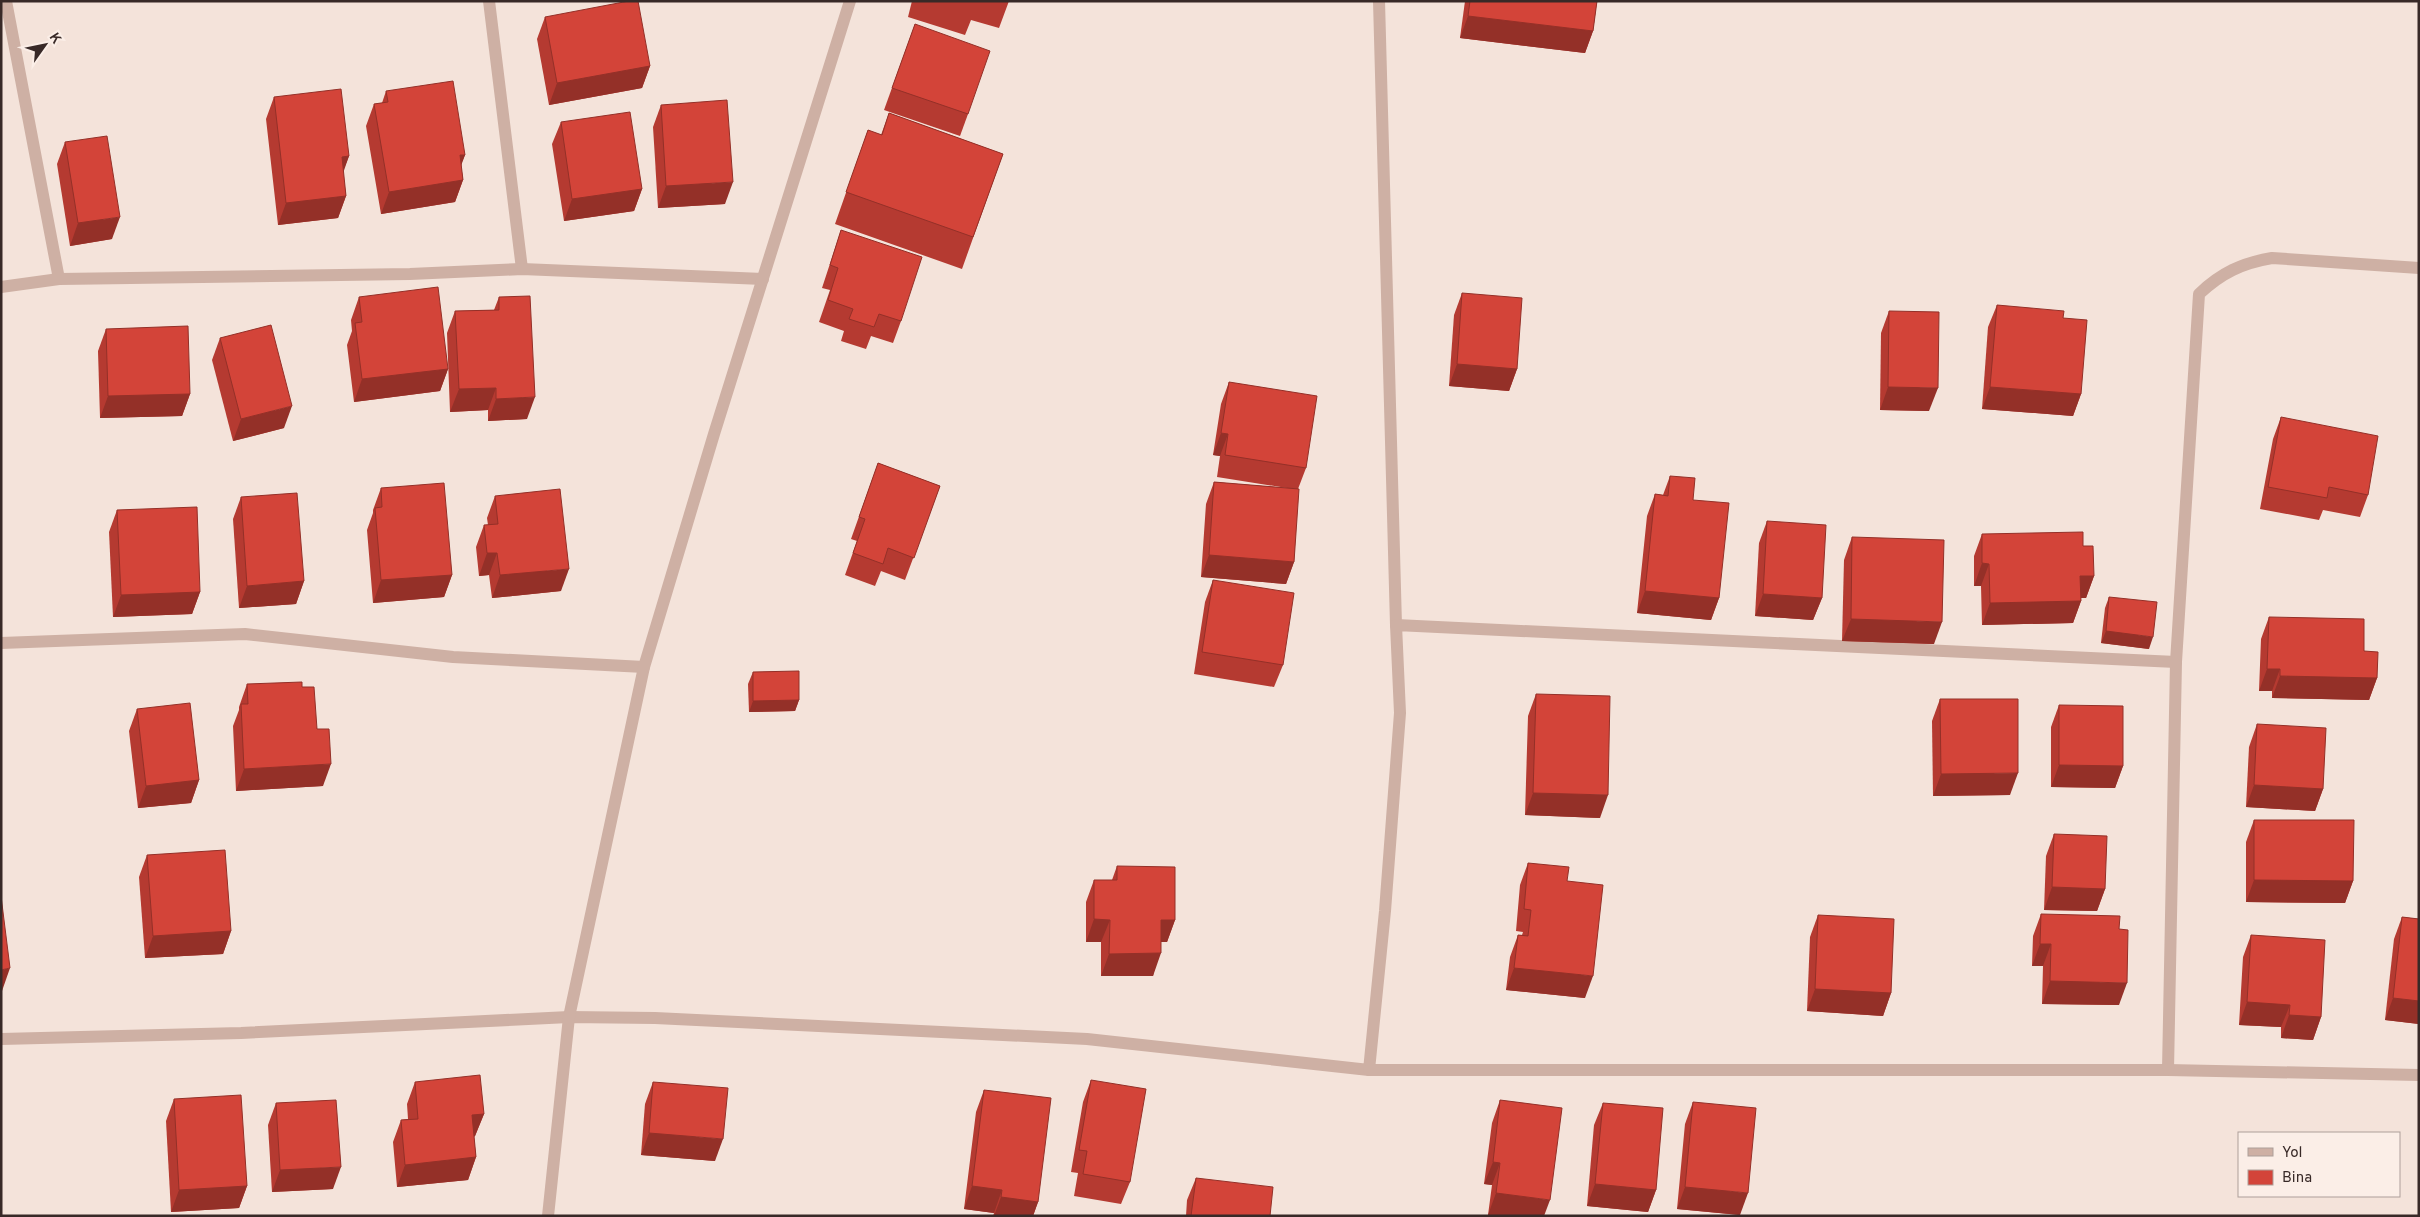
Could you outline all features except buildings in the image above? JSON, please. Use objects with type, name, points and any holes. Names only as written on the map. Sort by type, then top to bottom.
[{"type":"street","points":[[6,1],[59,279]]},
{"type":"street","points":[[489,1],[522,269]]},
{"type":"street","points":[[548,1216],[569,1017],[644,666],[762,279],[840,38],[850,1]]},
{"type":"street","points":[[1370,1070],[1385,911],[1400,713],[1396,625],[1380,1]]},
{"type":"street","points":[[2168,1070],[2176,662],[2199,294],[2230,270],[2250,262],[2272,258],[2419,268]]},
{"type":"street","points":[[1,287],[59,279],[410,274],[522,269],[762,279]]},
{"type":"street","points":[[1396,625],[2176,662]]},
{"type":"street","points":[[1,643],[245,634],[452,657],[644,666]]},
{"type":"street","points":[[1,1039],[241,1034],[569,1017],[655,1018],[1087,1039],[1370,1070],[2168,1070],[2419,1075]]}]
